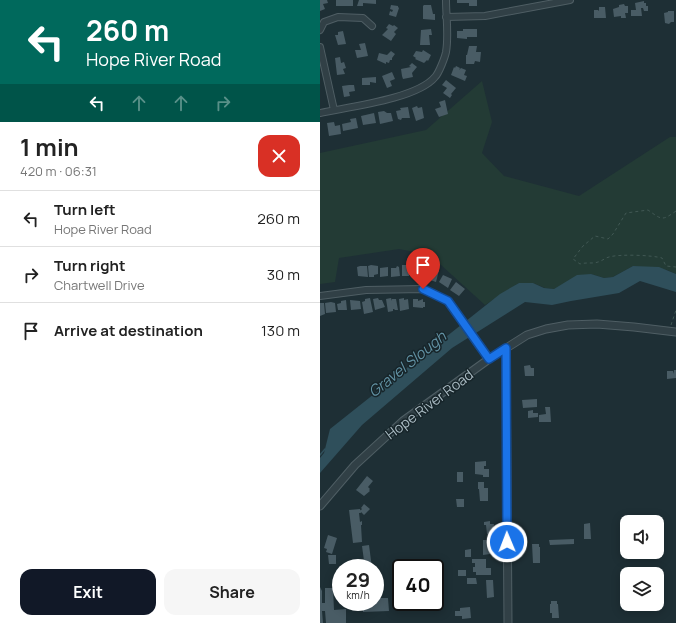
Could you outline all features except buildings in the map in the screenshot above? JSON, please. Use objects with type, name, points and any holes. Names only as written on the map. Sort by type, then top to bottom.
[{"type":"street","points":[[320,113],[364,105],[417,91],[436,77],[446,53],[446,0]]},
{"type":"street","points":[[446,17],[485,16],[556,1],[570,0]]},
{"type":"street","points":[[320,30],[324,22],[338,17],[363,18],[372,26]]},
{"type":"street","points":[[320,47],[334,110]]},
{"type":"street","points":[[320,296],[366,290],[423,289],[448,301],[489,359]]},
{"type":"street","name":"Hope River Road","points":[[320,506],[355,465],[403,421],[489,359],[527,335],[546,329],[568,325],[597,324],[634,326],[672,332]]},
{"type":"street","points":[[506,348],[508,623]]},
{"type":"path","points":[[676,211],[666,219],[660,219],[648,210],[626,213],[613,234],[608,239],[595,236],[583,246],[573,259],[580,264],[585,262],[597,263],[603,259],[613,256],[652,255],[662,258],[666,266],[676,267]]},
{"type":"path","points":[[672,332],[676,310]]},
{"type":"green space","points":[[482,81],[492,122],[482,153],[504,176],[579,196],[670,137],[676,137],[676,274],[667,270],[633,266],[613,277],[604,278],[591,274],[554,289],[545,288],[533,283],[519,283],[485,305],[430,255],[399,249],[339,258],[335,282],[320,284],[320,153],[426,130]]},
{"type":"water","points":[[633,266],[659,267],[676,274],[676,292],[640,281],[619,293],[552,305],[525,302],[452,348],[362,425],[320,473],[320,458],[324,453],[330,429],[500,294],[519,283],[533,283],[544,288],[554,289],[577,275],[591,274],[604,278],[613,277]]},
{"type":"waterway","name":"Gravel Slough","points":[[320,455],[325,449]]},
{"type":"route","points":[[423,289],[448,301],[489,359],[506,348],[507,542]]}]
